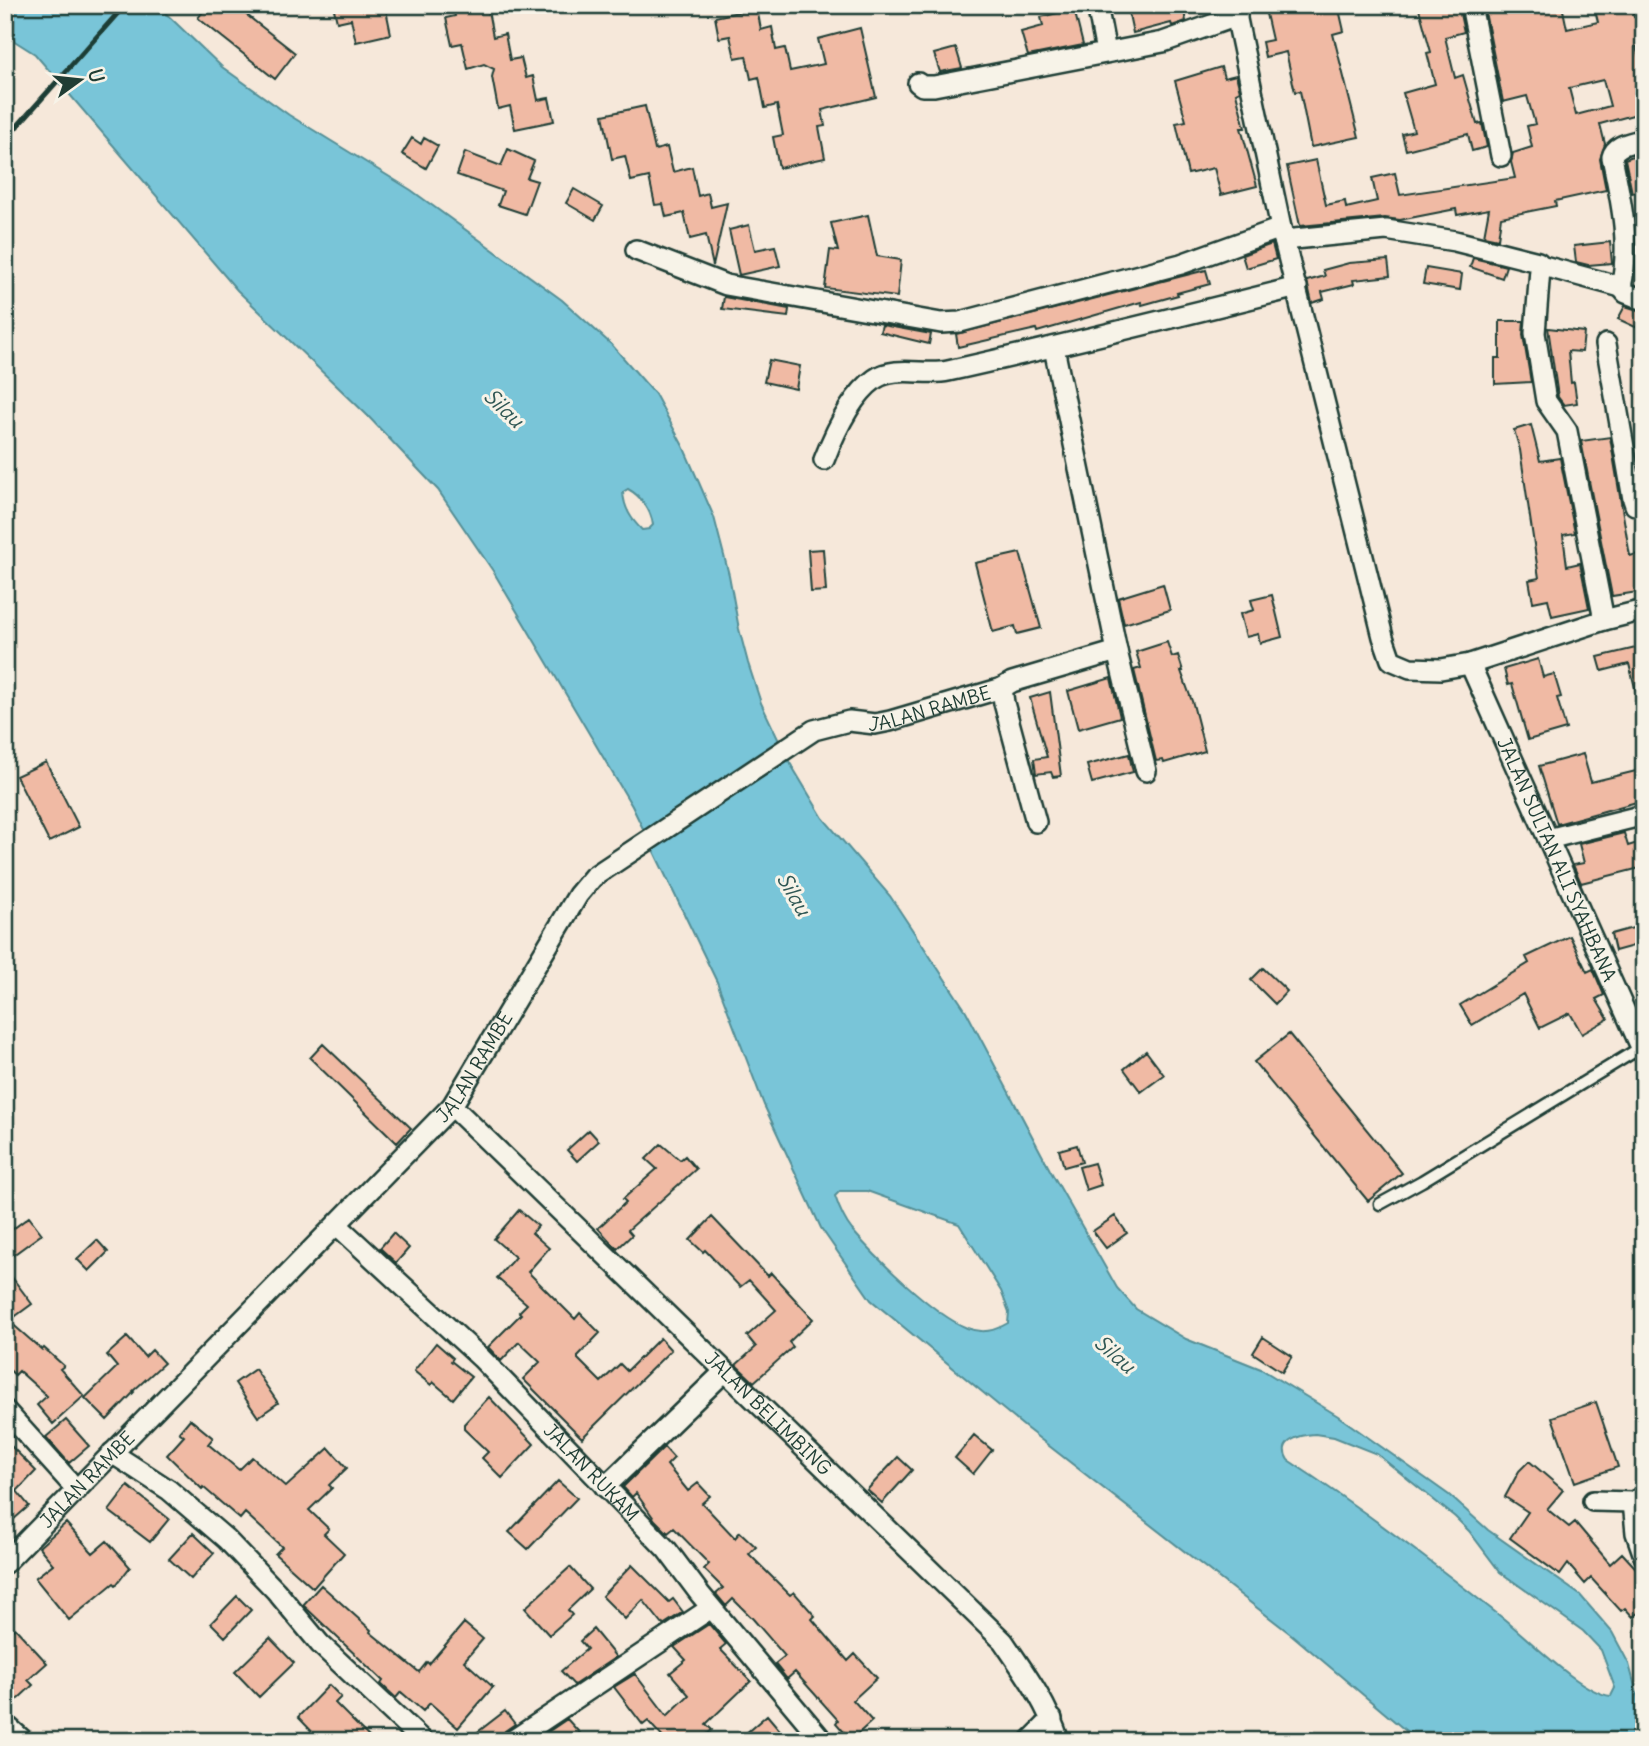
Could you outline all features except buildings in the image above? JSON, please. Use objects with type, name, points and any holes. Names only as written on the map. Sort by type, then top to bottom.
[{"type":"street","points":[[1097,5],[1106,52]]},
{"type":"street","points":[[1471,5],[1501,156]]},
{"type":"street","points":[[918,83],[922,86],[934,86],[1163,42],[1236,11],[1282,234],[1391,660],[1410,668],[1441,669],[1470,664],[1604,620],[1644,610]]},
{"type":"street","points":[[1621,287],[1625,268],[1626,230],[1612,157],[1619,147],[1644,139]]},
{"type":"street","points":[[635,250],[726,285],[941,323],[960,322],[1181,264],[1282,234],[1386,230],[1455,241],[1534,259],[1540,265],[1621,287],[1626,293],[1644,300]]},
{"type":"street","points":[[1540,265],[1535,333],[1546,401],[1567,431],[1604,620]]},
{"type":"street","points":[[824,460],[836,429],[862,392],[875,379],[890,373],[941,373],[1054,348],[1297,287]]},
{"type":"street","points":[[1606,344],[1633,499],[1635,505],[1644,506]]},
{"type":"street","points":[[1054,348],[1117,651],[1146,771]]},
{"type":"street","name":"JALAN RAMBE","points":[[5,1563],[452,1106],[578,895],[593,877],[814,730],[849,721],[875,724],[890,721],[1117,651]]},
{"type":"street","name":"JALAN SULTAN ALI SYAHBANA","points":[[1470,664],[1642,1051]]},
{"type":"street","points":[[1002,688],[1036,822]]},
{"type":"street","points":[[1548,839],[1644,815]]},
{"type":"street","name":"JALAN BELIMBING","points":[[452,1106],[1003,1641],[1041,1696],[1059,1741]]},
{"type":"street","name":"JALAN RUKAM","points":[[337,1225],[481,1358],[667,1550],[711,1608],[822,1741]]},
{"type":"street","points":[[605,1487],[725,1371]]},
{"type":"street","points":[[5,1410],[78,1490]]},
{"type":"street","points":[[112,1453],[169,1490],[226,1539],[276,1591],[328,1653],[423,1741]]},
{"type":"street","points":[[1593,1501],[1638,1499],[1636,1533],[1644,1556]]},
{"type":"street","points":[[512,1741],[711,1608]]},
{"type":"street","points":[[1030,1741],[1052,1719]]},
{"type":"street","points":[[5,1724],[24,1741]]},
{"type":"lane","points":[[1380,1204],[1642,1051]]},
{"type":"water","name":"Silau","points":[[5,5],[157,5],[222,67],[289,115],[411,190],[562,300],[612,345],[655,394],[683,446],[714,517],[748,663],[761,703],[787,758],[823,818],[890,896],[966,1011],[1050,1170],[1117,1288],[1136,1309],[1186,1339],[1261,1369],[1338,1416],[1449,1495],[1488,1530],[1580,1595],[1612,1632],[1629,1664],[1644,1720],[1644,1741],[1418,1741],[1292,1635],[1026,1428],[871,1300],[821,1228],[764,1105],[717,982],[632,806],[493,571],[438,490],[366,414],[237,290],[35,54],[5,35]],"holes":[[[628,489],[637,495],[648,509],[653,525],[649,529],[642,530],[629,513],[623,492]],[[840,1191],[867,1191],[959,1224],[1001,1291],[1009,1312],[1008,1323],[993,1330],[978,1331],[967,1328],[938,1311],[890,1270],[852,1230],[835,1196]],[[1309,1435],[1334,1437],[1377,1454],[1455,1517],[1500,1572],[1583,1631],[1601,1650],[1615,1688],[1611,1696],[1599,1693],[1571,1676],[1425,1557],[1288,1460],[1285,1453],[1287,1444],[1291,1440]]]},
{"type":"railway","points":[[5,140],[125,5]]}]
